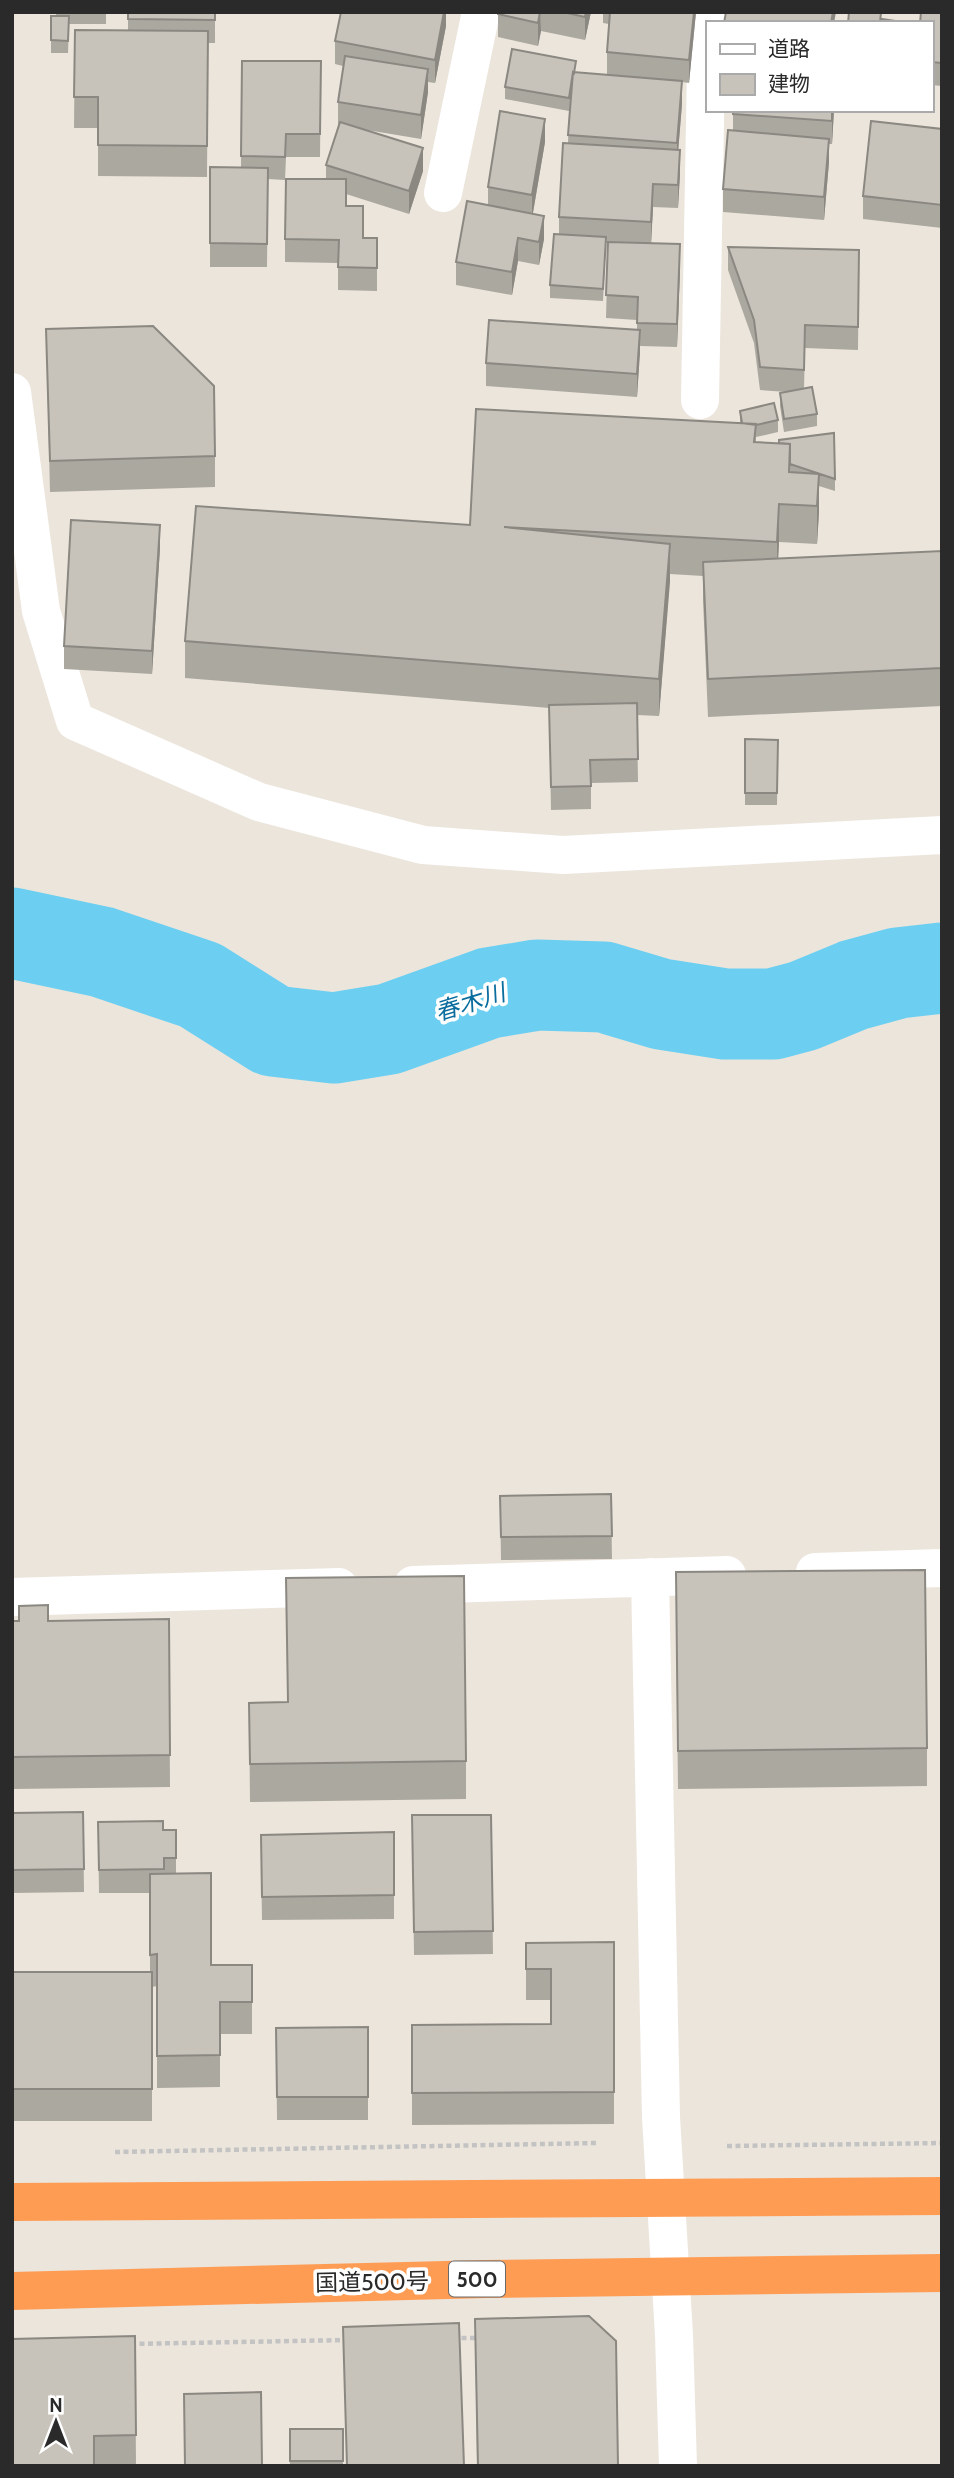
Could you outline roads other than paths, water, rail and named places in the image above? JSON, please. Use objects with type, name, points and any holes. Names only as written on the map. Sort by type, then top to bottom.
[{"type":"highway","points":[[12,2202],[942,2196]]},
{"type":"highway","name":"国道500号","points":[[12,2291],[942,2273]]},
{"type":"street","points":[[443,193],[481,12]]},
{"type":"street","points":[[700,400],[706,67]]},
{"type":"street","points":[[12,392],[41,611],[75,722],[259,802],[423,845],[564,855],[942,835]]},
{"type":"street","points":[[12,1597],[942,1568]]},
{"type":"street","points":[[650,1577],[661,2117],[671,2277],[678,2466]]},
{"type":"waterway","name":"春木川","points":[[12,933],[102,952],[200,985],[273,1031],[334,1038],[389,1029],[489,993],[537,985],[604,987],[661,1004],[725,1014],[773,1014],[803,1006],[854,985],[898,973],[942,968]]}]
